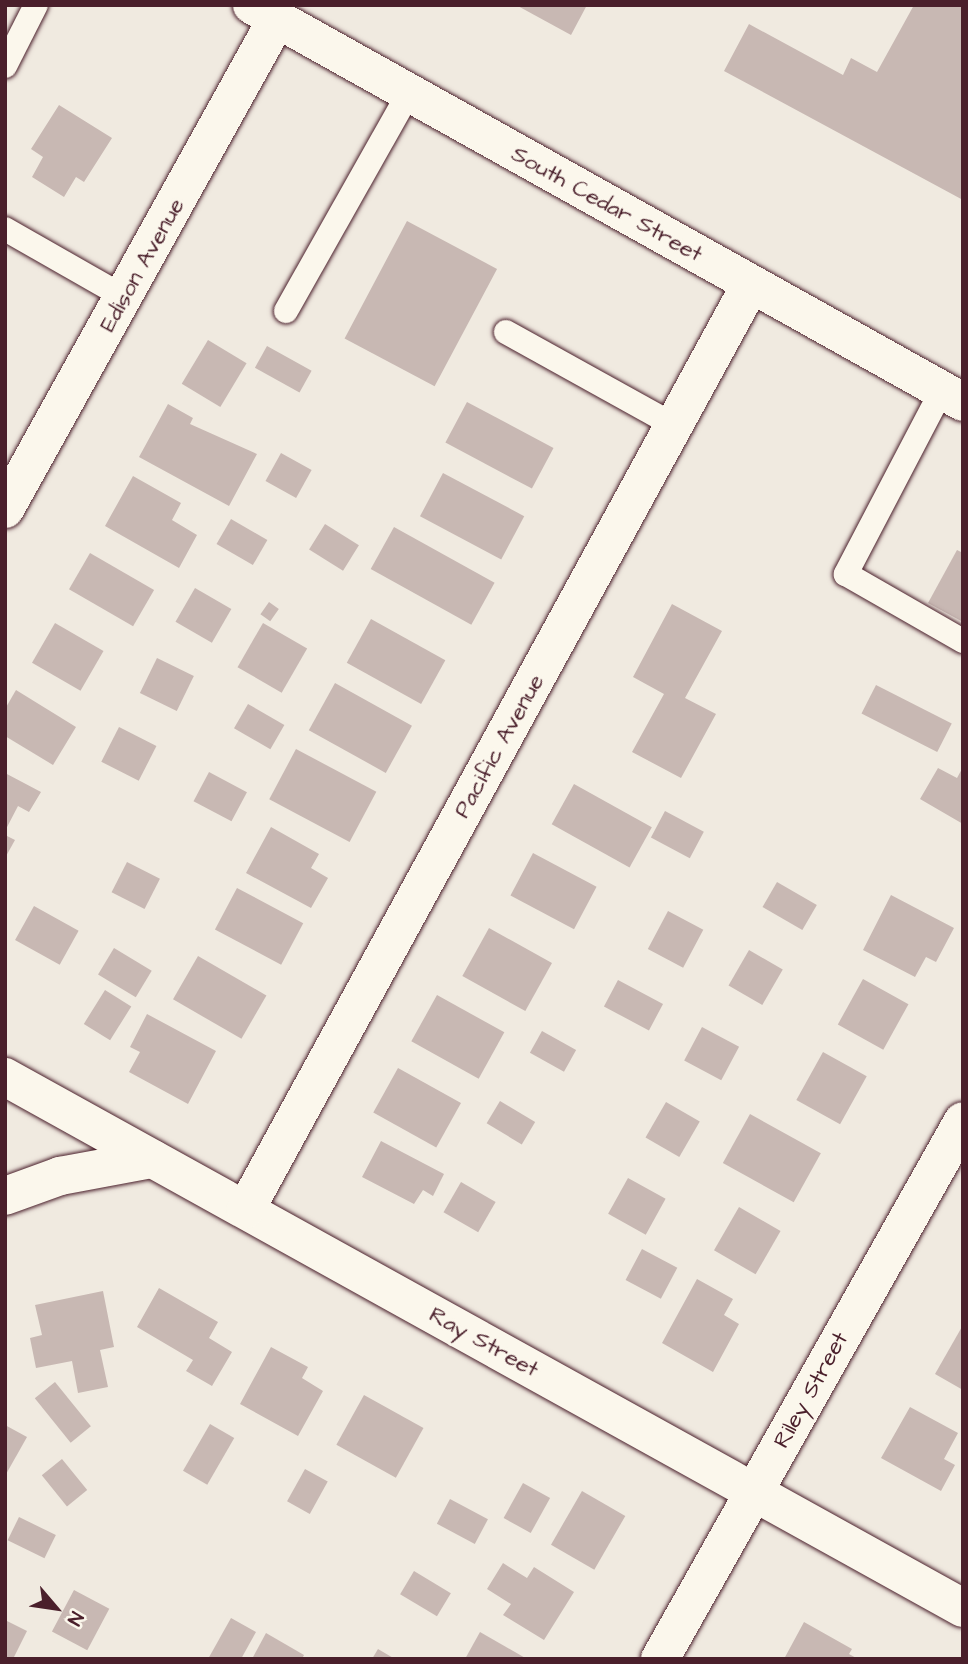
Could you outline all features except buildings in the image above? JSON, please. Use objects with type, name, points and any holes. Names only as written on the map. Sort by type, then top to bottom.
[{"type":"street","name":"South Cedar Street","points":[[264,12],[952,396]]},
{"type":"street","name":"Edison Avenue","points":[[5,509],[124,297],[264,12]]},
{"type":"street","name":"Pacific Avenue","points":[[246,1209],[751,284]]},
{"type":"street","name":"Ray Street","points":[[5,1077],[963,1608]]},
{"type":"street","name":"Riley Street","points":[[660,1659],[963,1121]]},
{"type":"street","points":[[5,1196],[60,1176],[152,1159]]},
{"type":"lane","points":[[5,66],[36,5]]},
{"type":"lane","points":[[286,310],[409,93]]},
{"type":"lane","points":[[5,229],[124,297]]},
{"type":"lane","points":[[506,332],[674,425]]},
{"type":"lane","points":[[952,396],[846,574],[963,641]]}]
